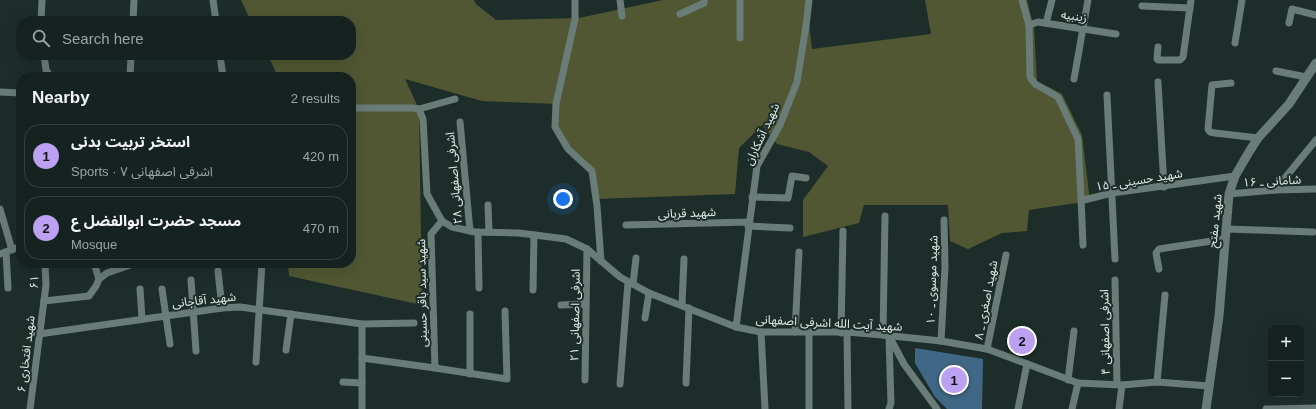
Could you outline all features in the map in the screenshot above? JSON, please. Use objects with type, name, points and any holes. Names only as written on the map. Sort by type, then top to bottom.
[{"type":"street","points":[[41,16],[42,0]]},
{"type":"street","points":[[133,16],[134,0]]},
{"type":"street","points":[[213,0],[215,16]]},
{"type":"street","points":[[575,0],[575,20],[556,104],[555,128],[568,149],[592,171],[597,206],[601,261]]},
{"type":"street","points":[[620,0],[622,16]]},
{"type":"street","points":[[680,14],[704,3],[704,0]]},
{"type":"street","points":[[740,0],[740,38]]},
{"type":"street","name":"شهید آشکاران","points":[[736,327],[757,166],[780,125],[797,82],[809,0]]},
{"type":"street","points":[[1022,0],[1029,25]]},
{"type":"street","points":[[1046,23],[1052,0]]},
{"type":"street","points":[[1074,79],[1088,0]]},
{"type":"street","points":[[1158,47],[1158,60],[1180,60],[1182,58],[1191,0]]},
{"type":"street","points":[[1235,43],[1242,0]]},
{"type":"street","points":[[1142,6],[1190,8]]},
{"type":"street","points":[[1289,23],[1292,9],[1316,15]]},
{"type":"street","name":"زینبیه","points":[[1029,25],[1038,22],[1116,34]]},
{"type":"street","name":"شهید حسینی ـ ۱۵","points":[[1029,25],[1030,77],[1035,84],[1058,97],[1078,139],[1081,198],[1084,200],[1112,193],[1164,187],[1234,176]]},
{"type":"street","points":[[45,60],[47,72]]},
{"type":"street","points":[[130,72],[131,60]]},
{"type":"street","points":[[221,60],[222,72]]},
{"type":"street","name":"شهید مفتح","points":[[1206,409],[1219,316],[1229,194],[1234,176],[1258,138],[1289,104],[1315,65]]},
{"type":"street","points":[[1276,71],[1306,77]]},
{"type":"street","points":[[1158,82],[1164,187]]},
{"type":"street","points":[[1231,83],[1212,85],[1208,129],[1210,132],[1215,133],[1258,138]]},
{"type":"street","points":[[0,92],[16,93]]},
{"type":"street","points":[[1107,95],[1115,259]]},
{"type":"street","points":[[356,108],[419,109],[455,99]]},
{"type":"street","points":[[419,109],[423,119],[427,194],[442,221]]},
{"type":"street","name":"اشرفی اصفهانی ۲۸","points":[[460,122],[470,231]]},
{"type":"street","points":[[1275,190],[1316,140]]},
{"type":"street","points":[[752,196],[788,198],[792,176],[806,178]]},
{"type":"street","name":"شامانی ـ ۱۶","points":[[1229,194],[1275,190],[1316,189]]},
{"type":"street","points":[[1081,198],[1083,245]]},
{"type":"street","points":[[488,205],[489,232]]},
{"type":"street","points":[[0,209],[6,252],[8,288]]},
{"type":"street","points":[[885,216],[886,335],[891,403],[889,409]]},
{"type":"street","name":"شهید موسوی ـ ۱۰","points":[[941,341],[944,220]]},
{"type":"street","name":"شهید آیت الله اشرفی اصفهانی","points":[[442,221],[452,227],[470,231],[519,233],[566,239],[587,249],[620,277],[631,283],[649,292],[736,327],[761,332],[844,332],[941,341],[987,349],[1078,383],[1120,385],[1157,382],[1209,386]]},
{"type":"street","name":"شهید سید باقر حسینی","points":[[435,368],[431,234],[442,221]]},
{"type":"street","name":"شهید قربانی","points":[[626,225],[749,224],[790,228]]},
{"type":"street","points":[[1226,229],[1313,232]]},
{"type":"street","points":[[843,231],[844,332],[848,409]]},
{"type":"street","points":[[478,232],[479,288]]},
{"type":"street","points":[[533,290],[534,235]]},
{"type":"street","points":[[1159,269],[1156,253],[1159,249],[1225,239]]},
{"type":"street","points":[[6,252],[16,248]]},
{"type":"street","name":"اشرفی اصفهانی ۲۱","points":[[585,380],[587,249]]},
{"type":"street","points":[[795,332],[799,252]]},
{"type":"street","name":"شهید اصغری ـ ۸","points":[[987,349],[1006,255]]},
{"type":"street","points":[[620,384],[631,283],[636,258]]},
{"type":"street","points":[[682,305],[684,259]]},
{"type":"street","name":"۶۱","points":[[44,268],[46,286],[44,301]]},
{"type":"street","points":[[96,268],[99,279]]},
{"type":"street","points":[[44,301],[89,296],[99,279],[107,273],[122,268]]},
{"type":"street","points":[[256,362],[262,268]]},
{"type":"street","points":[[218,271],[222,308]]},
{"type":"street","points":[[192,280],[196,351]]},
{"type":"street","name":"اشرفی اصفهانی ۴","points":[[1115,280],[1120,385],[1119,409]]},
{"type":"street","points":[[140,288],[142,319]]},
{"type":"street","points":[[162,289],[170,344]]},
{"type":"street","points":[[645,318],[649,292]]},
{"type":"street","points":[[1157,382],[1165,295]]},
{"type":"street","name":"شهید افتخاری ۶","points":[[30,409],[44,301]]},
{"type":"street","points":[[561,305],[586,304]]},
{"type":"street","name":"شهید آقاجانی","points":[[39,334],[222,308],[240,307],[362,324],[414,323]]},
{"type":"street","points":[[686,383],[689,308]]},
{"type":"street","points":[[362,358],[507,379],[505,312]]},
{"type":"street","points":[[286,350],[290,314]]},
{"type":"street","points":[[470,314],[470,374]]},
{"type":"street","points":[[362,324],[362,409]]},
{"type":"street","points":[[1068,380],[1074,330]]},
{"type":"street","points":[[761,332],[765,409]]},
{"type":"street","points":[[809,332],[809,409]]},
{"type":"street","points":[[886,335],[904,364],[937,409]]},
{"type":"street","points":[[1018,409],[1027,364]]},
{"type":"street","points":[[343,382],[362,383]]},
{"type":"street","points":[[1072,409],[1078,383]]},
{"type":"street","points":[[1266,409],[1316,408]]},
{"type":"green space","points":[[241,0],[474,0],[476,4],[496,20],[579,18],[663,0],[806,0],[812,49],[931,34],[925,0],[1027,0],[1034,28],[1037,81],[1062,94],[1082,135],[1090,201],[1029,210],[1027,231],[1002,233],[968,249],[950,241],[948,205],[864,205],[859,223],[803,237],[803,200],[828,166],[809,152],[777,144],[762,125],[739,148],[735,194],[596,199],[592,171],[571,153],[555,127],[556,104],[482,101],[405,79],[419,109],[422,305],[289,276],[288,268],[356,268],[356,72],[276,72],[270,60],[356,60],[356,16],[249,16]]},
{"type":"water","points":[[915,348],[983,359],[982,409],[947,409],[935,397],[915,363]]},
{"type":"place","name":"مسجد حضرت ابوالفضل ع","points":[[1022,341]]},
{"type":"place","name":"استخر تربیت بدنی","points":[[954,380]]}]
